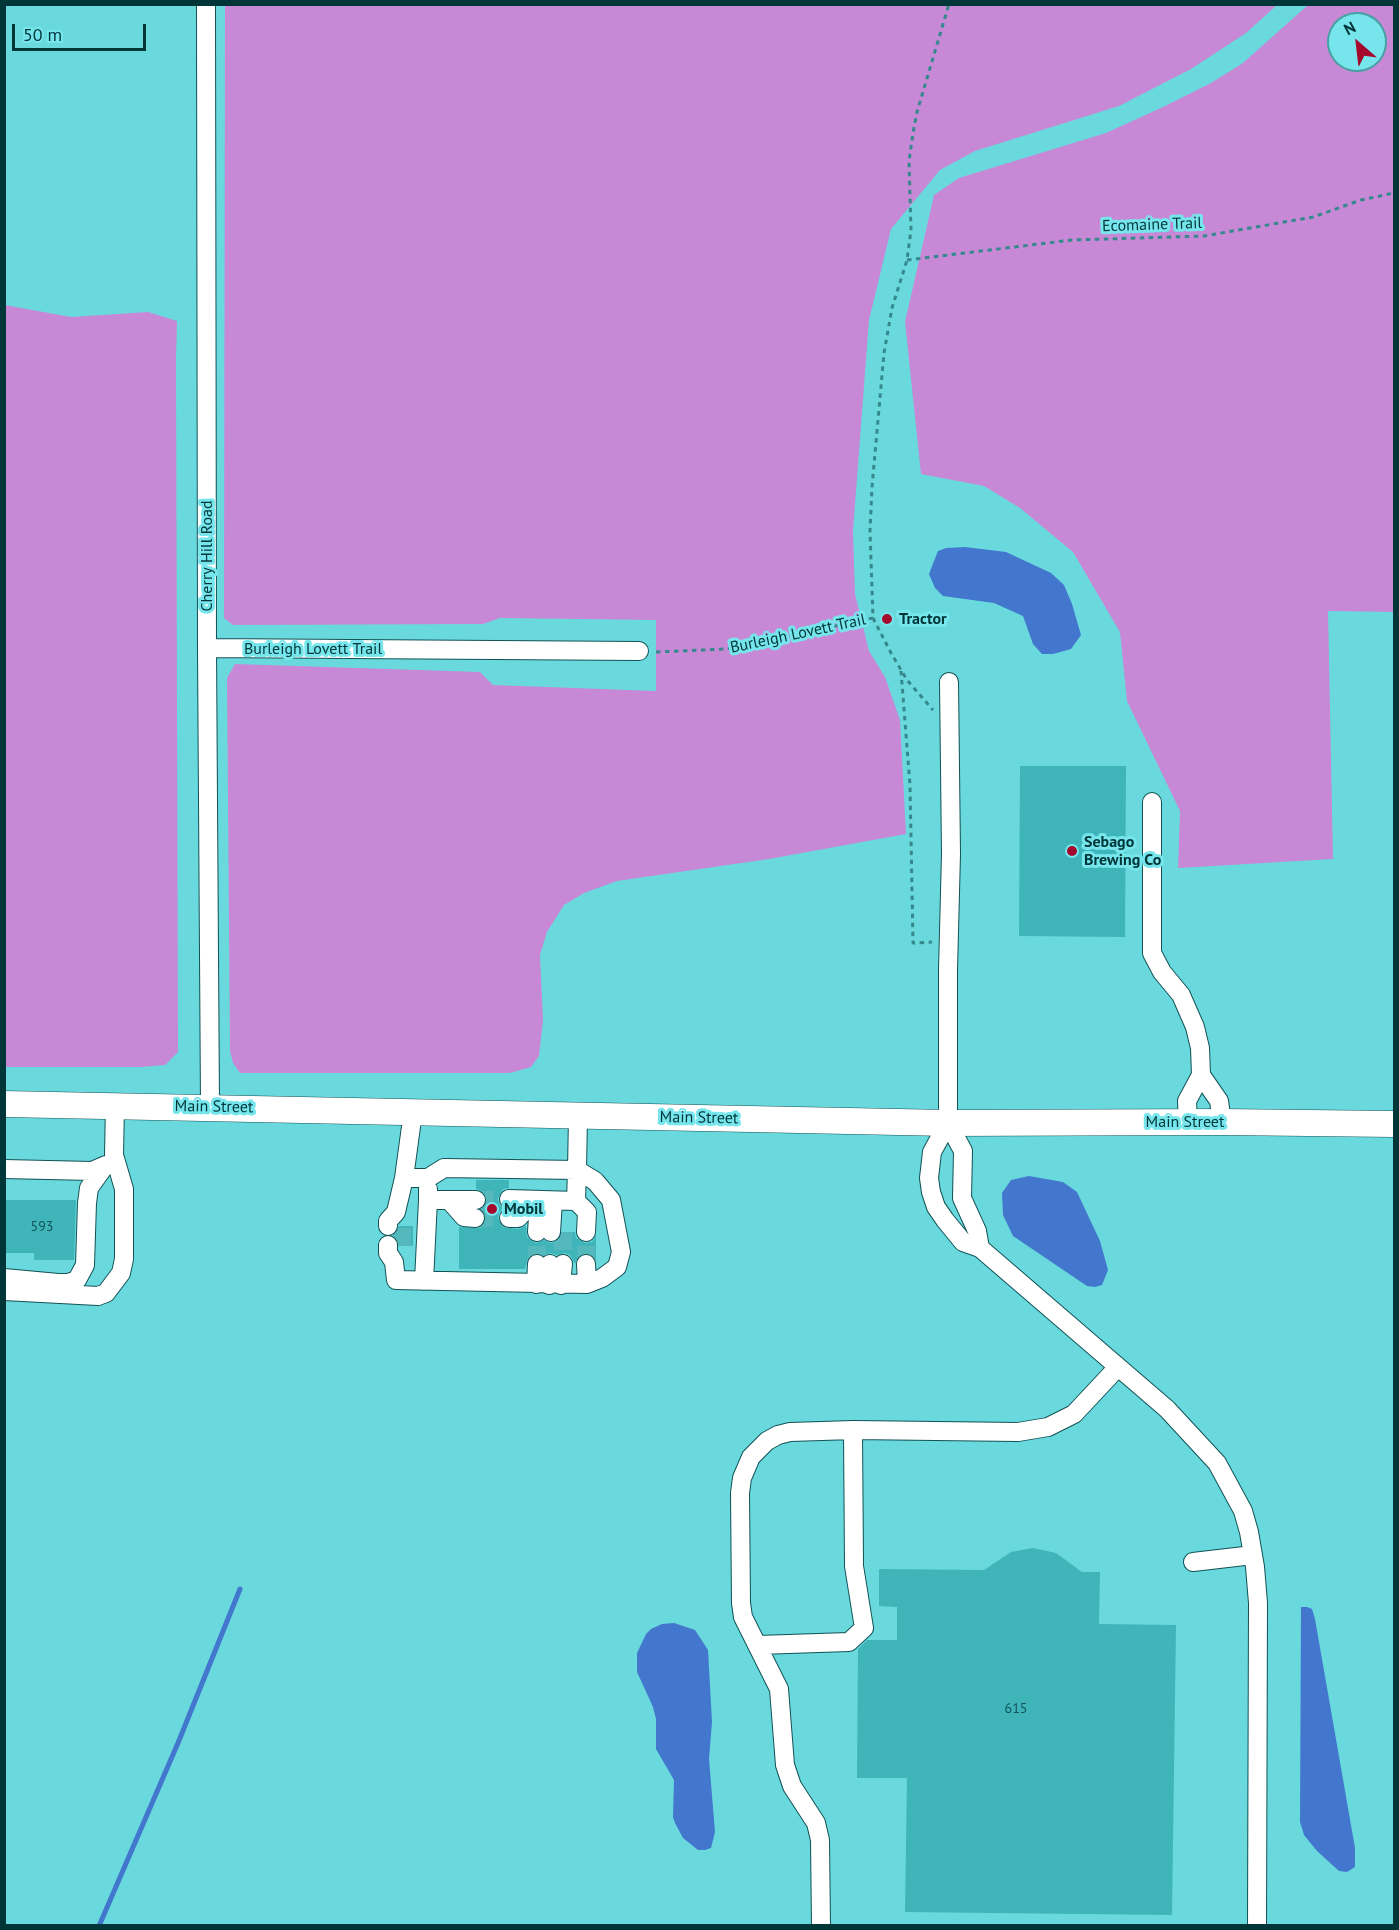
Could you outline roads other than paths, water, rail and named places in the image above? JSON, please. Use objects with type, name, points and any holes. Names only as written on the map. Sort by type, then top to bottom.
[{"type":"highway","name":"Main Street","points":[[4,1104],[948,1123],[1395,1124]]},
{"type":"street","name":"Cherry Hill Road","points":[[206,4],[210,1107]]},
{"type":"street","name":"Burleigh Lovett Trail","points":[[207,648],[639,651]]},
{"type":"street","points":[[949,682],[951,854],[948,1123],[963,1151],[962,1198],[977,1231],[980,1248]]},
{"type":"street","points":[[1152,802],[1152,953],[1162,972],[1177,988],[1192,1019],[1200,1048],[1201,1075],[1187,1101],[1188,1122]]},
{"type":"street","points":[[1201,1075],[1219,1101],[1222,1122]]},
{"type":"street","points":[[4,1278],[58,1283],[77,1280],[85,1265],[89,1188],[109,1161],[115,1105]]},
{"type":"street","points":[[395,1222],[404,1179],[413,1112]]},
{"type":"street","points":[[509,1218],[518,1218],[554,1201],[577,1170],[578,1116]]},
{"type":"street","points":[[948,1123],[932,1152],[929,1178],[936,1207],[952,1230],[963,1242],[980,1248],[1167,1408],[1217,1463],[1243,1511],[1253,1555],[1258,1603],[1257,1926]]},
{"type":"street","points":[[4,1169],[92,1172],[109,1161]]},
{"type":"street","points":[[4,1291],[98,1296],[106,1293],[120,1273],[124,1259],[124,1190],[109,1161]]},
{"type":"street","points":[[395,1251],[396,1280],[561,1285],[602,1278],[617,1267],[621,1252],[610,1200],[595,1181],[577,1170],[444,1168],[428,1178],[404,1179]]},
{"type":"street","points":[[424,1281],[428,1178]]},
{"type":"street","points":[[509,1199],[554,1201]]},
{"type":"street","points":[[428,1200],[449,1200],[476,1209]]},
{"type":"street","points":[[554,1201],[562,1232],[554,1201]]},
{"type":"street","points":[[561,1285],[562,1264]]},
{"type":"street","points":[[561,1285],[562,1264]]},
{"type":"street","points":[[561,1285],[562,1264]]},
{"type":"street","points":[[821,1926],[820,1840],[816,1823],[792,1786],[785,1765],[779,1689],[743,1617],[740,1494],[746,1467],[758,1449],[778,1435],[805,1430],[1018,1432],[1048,1427],[1074,1414],[1118,1367]]},
{"type":"street","points":[[758,1645],[849,1642],[864,1628],[854,1566],[853,1430]]},
{"type":"street","points":[[1193,1562],[1253,1555]]},
{"type":"water","points":[[965,547],[1006,552],[1051,573],[1064,585],[1081,635],[1071,649],[1053,654],[1042,654],[1033,644],[1023,616],[994,603],[943,596],[935,588],[929,574],[938,551]]},
{"type":"water","points":[[1029,1176],[1063,1182],[1077,1192],[1100,1241],[1108,1270],[1102,1285],[1087,1286],[1013,1236],[1003,1215],[1002,1193],[1011,1180]]},
{"type":"water","points":[[1301,1607],[1312,1609],[1315,1619],[1355,1848],[1355,1867],[1347,1872],[1339,1871],[1317,1851],[1304,1835],[1300,1822]]},
{"type":"water","points":[[674,1623],[695,1630],[708,1650],[712,1722],[709,1759],[715,1832],[711,1848],[705,1850],[698,1850],[683,1838],[675,1823],[673,1817],[674,1780],[656,1749],[656,1719],[637,1672],[637,1653],[646,1634],[662,1624]]},
{"type":"waterway","points":[[99,1926],[178,1743],[240,1589]]},
{"type":"tunnel","points":[[476,1200],[509,1199]]},
{"type":"tunnel","points":[[475,1218],[509,1218]]},
{"type":"tunnel","points":[[402,1226],[402,1246]]},
{"type":"tunnel","points":[[537,1232],[537,1264]]},
{"type":"tunnel","points":[[563,1232],[563,1264]]},
{"type":"tunnel","points":[[586,1232],[586,1264]]},
{"type":"place","name":"Tractor","points":[[887,619]]},
{"type":"place","name":"Sebago Brewing Co","points":[[1072,851]]},
{"type":"place","name":"Mobil","points":[[492,1209]]}]
